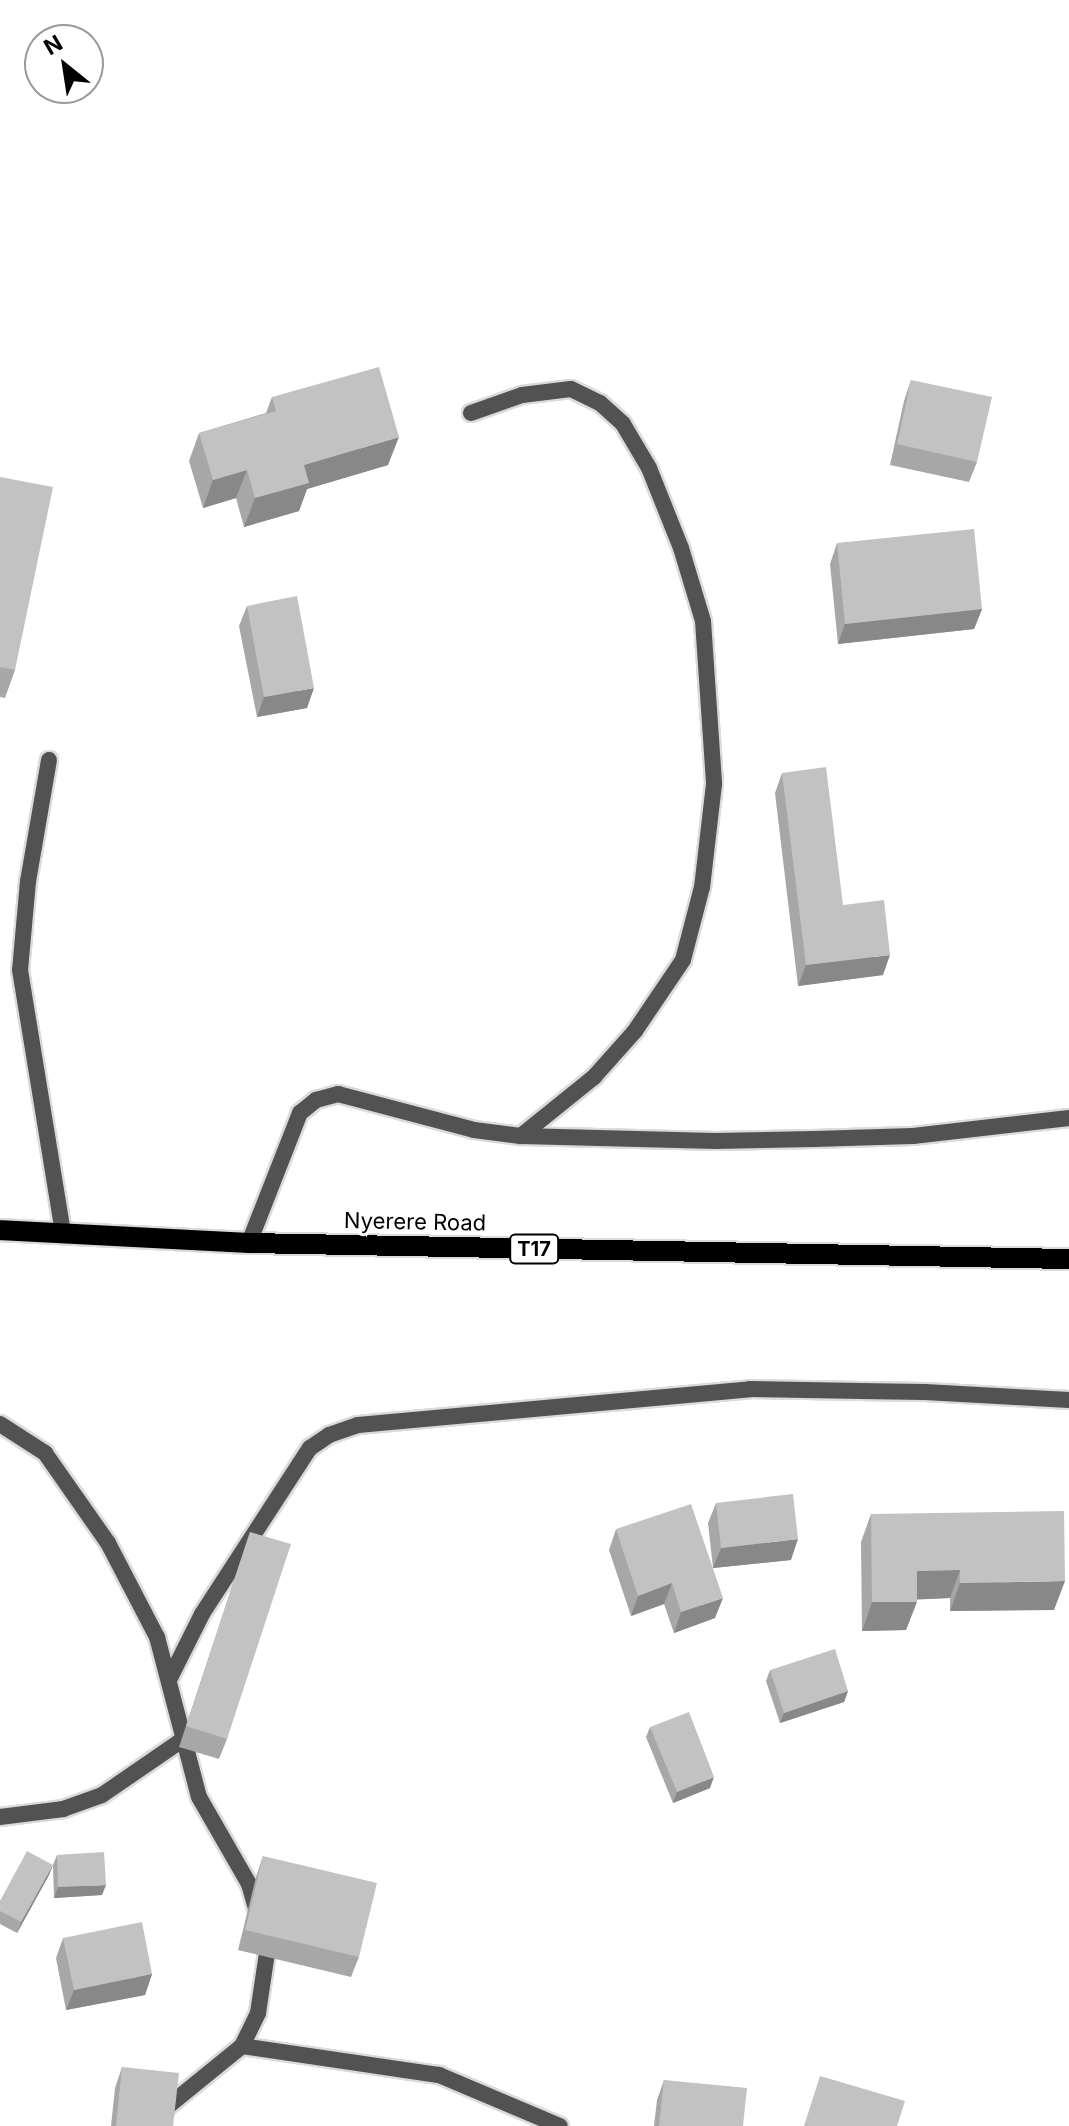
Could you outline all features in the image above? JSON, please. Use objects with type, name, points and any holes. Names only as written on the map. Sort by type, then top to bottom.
[{"type":"main road","name":"Nyerere Road","points":[[0,1230],[249,1243],[1069,1259]]},
{"type":"street","points":[[471,413],[522,395],[571,389],[600,403],[623,424],[649,468],[681,548],[703,621],[714,784],[702,887],[683,960],[635,1031],[594,1077],[521,1136]]},
{"type":"street","points":[[49,760],[28,881],[20,970],[63,1234]]},
{"type":"street","points":[[249,1243],[300,1113],[316,1100],[338,1094],[474,1130],[521,1136],[715,1141],[913,1136],[1069,1118]]},
{"type":"street","points":[[169,1680],[202,1614],[310,1448],[329,1435],[358,1425],[750,1389],[925,1392],[1069,1400]]},
{"type":"street","points":[[0,1424],[45,1453],[108,1543],[157,1637],[199,1797],[249,1884],[268,1946],[258,2013],[242,2046],[167,2107],[158,2126]]},
{"type":"street","points":[[0,1817],[63,1809],[102,1795],[185,1738]]},
{"type":"street","points":[[242,2046],[439,2075],[560,2126]]},
{"type":"building","points":[[379,367],[399,437],[304,465],[309,483],[255,498],[247,470],[213,480],[199,433],[276,411],[272,397]]},
{"type":"building","points":[[911,380],[992,397],[977,462],[897,444]]},
{"type":"building","points":[[0,477],[53,487],[15,670],[0,667]]},
{"type":"building","points":[[974,529],[982,609],[845,624],[837,543]]},
{"type":"building","points":[[297,596],[314,688],[264,697],[247,606]]},
{"type":"building","points":[[826,767],[843,905],[884,900],[890,955],[806,965],[782,773]]},
{"type":"building","points":[[793,1494],[798,1539],[721,1548],[716,1503]]},
{"type":"building","points":[[691,1504],[723,1598],[681,1612],[672,1583],[638,1596],[616,1529]]},
{"type":"building","points":[[1064,1511],[1065,1581],[960,1583],[960,1570],[917,1571],[917,1602],[872,1602],[871,1514]]},
{"type":"building","points":[[250,1532],[291,1544],[227,1739],[186,1726]]},
{"type":"building","points":[[835,1649],[848,1691],[784,1713],[770,1670]]},
{"type":"building","points":[[689,1712],[714,1777],[677,1792],[650,1727]]},
{"type":"building","points":[[27,1851],[53,1865],[21,1922],[0,1911],[0,1901]]},
{"type":"building","points":[[104,1852],[106,1885],[58,1887],[57,1855]]},
{"type":"building","points":[[263,1856],[377,1883],[359,1957],[245,1930]]},
{"type":"building","points":[[142,1922],[152,1974],[74,1990],[63,1938]]},
{"type":"building","points":[[122,2067],[179,2073],[173,2126],[116,2126]]},
{"type":"building","points":[[820,2076],[905,2101],[897,2126],[804,2126]]},
{"type":"building","points":[[664,2080],[747,2088],[743,2126],[659,2126]]}]
